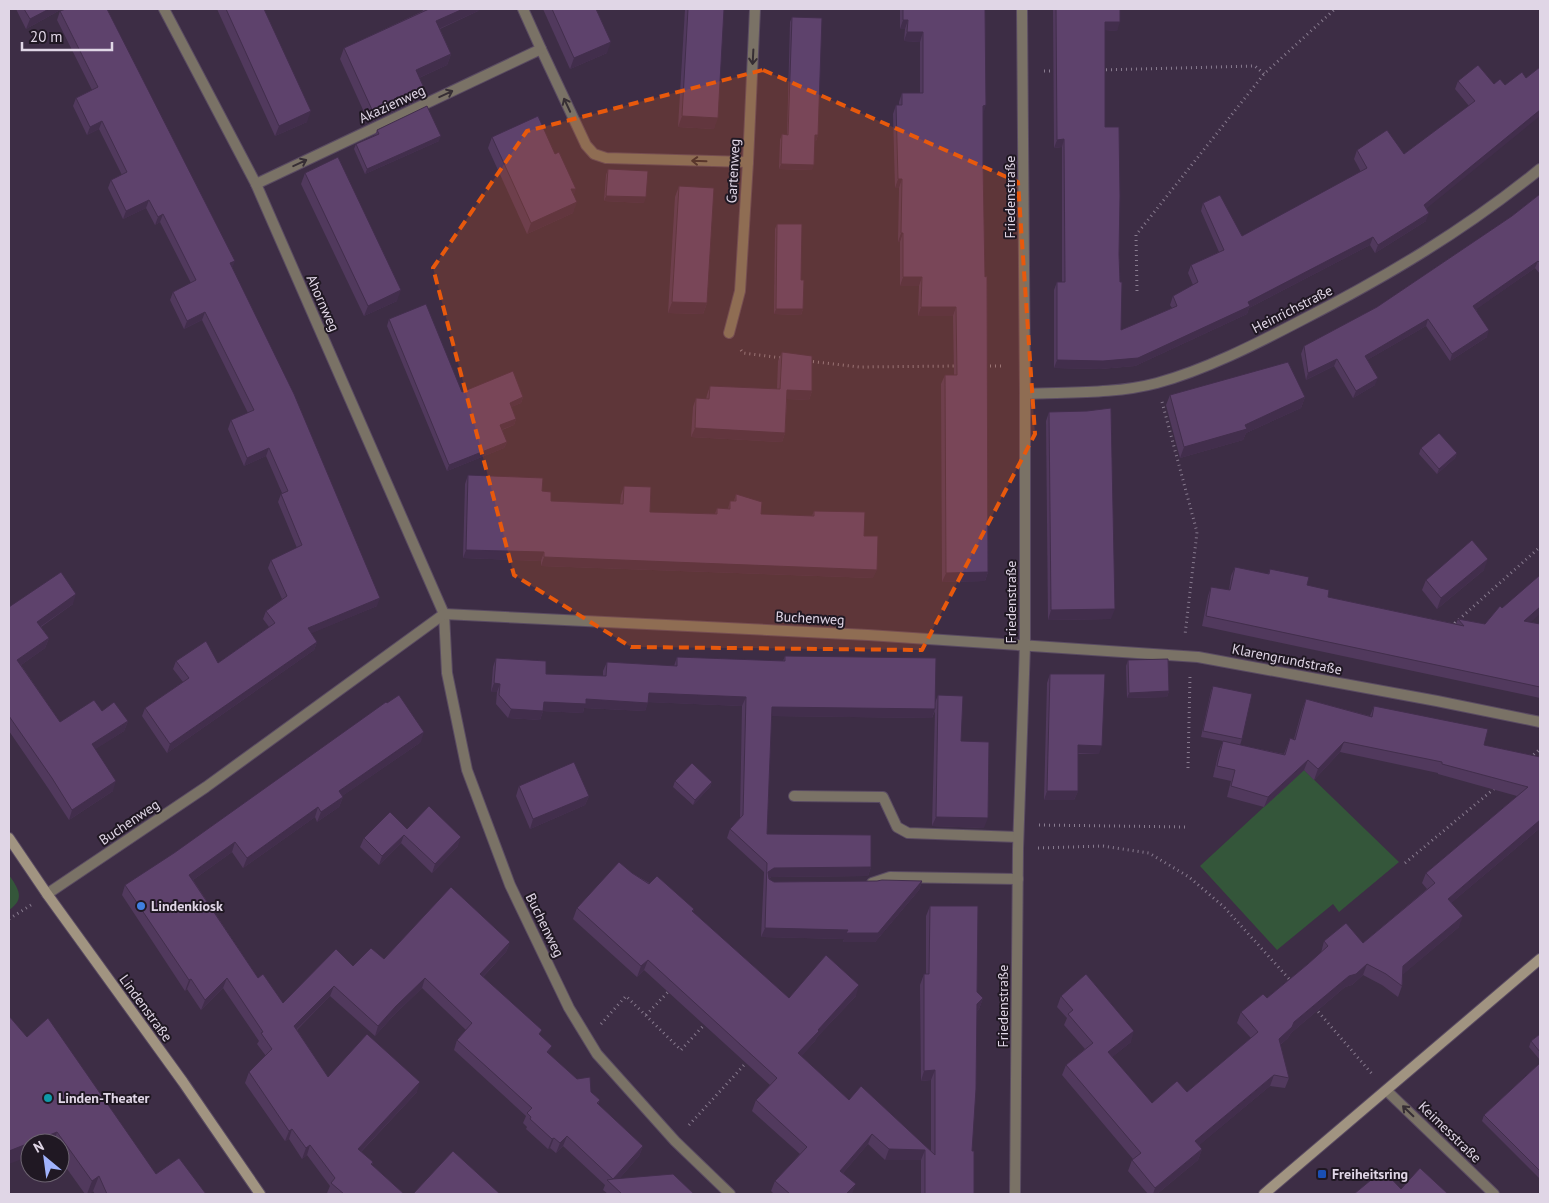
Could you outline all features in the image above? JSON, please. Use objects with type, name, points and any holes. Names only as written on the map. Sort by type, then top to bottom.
[{"type":"street","name":"Ahornweg","points":[[164,9],[256,184],[444,614]]},
{"type":"street","points":[[523,9],[586,145],[594,154],[606,158],[748,162]]},
{"type":"street","name":"Gartenweg","points":[[729,333],[740,291],[755,9]]},
{"type":"street","name":"Friedenstraße","points":[[1015,1194],[1018,837],[1025,645],[1022,9]]},
{"type":"street","name":"Akazienweg","points":[[256,184],[541,49]]},
{"type":"street","name":"Heinrichstraße","points":[[1025,394],[1109,391],[1157,383],[1207,365],[1266,339],[1377,280],[1438,244],[1505,198],[1540,170]]},
{"type":"street","name":"Buchenweg","points":[[47,894],[206,787],[444,614],[868,635],[1025,645]]},
{"type":"street","name":"Buchenweg","points":[[444,614],[447,673],[466,770],[510,885],[569,1008],[597,1054],[675,1141],[730,1194]]},
{"type":"street","name":"Klarengrundstraße","points":[[1025,645],[1186,656],[1437,701],[1540,722]]},
{"type":"street","points":[[794,796],[883,796],[897,827],[908,832],[1018,837]]},
{"type":"street","name":"Lindenstraße","points":[[9,838],[47,894],[183,1082],[260,1194]]},
{"type":"street","points":[[865,883],[874,883],[890,877],[1018,879]]},
{"type":"street","points":[[1264,1194],[1540,959]]},
{"type":"street","name":"Keimesstraße","points":[[1387,1091],[1494,1194]]},
{"type":"path","points":[[1137,291],[1136,235],[1264,74],[1335,9]]},
{"type":"path","points":[[1092,70],[1256,66],[1264,74]]},
{"type":"path","points":[[729,333],[743,353],[791,359]]},
{"type":"path","points":[[801,360],[859,368],[966,366]]},
{"type":"path","points":[[976,366],[1025,366]]},
{"type":"path","points":[[1157,383],[1197,532],[1186,656],[1188,768]]},
{"type":"path","points":[[1453,632],[1455,623],[1540,547]]},
{"type":"path","points":[[1525,762],[1540,750]]},
{"type":"path","points":[[1405,863],[1495,787]]},
{"type":"path","points":[[1019,825],[1187,827]]},
{"type":"path","points":[[1018,849],[1102,846],[1149,852],[1189,877],[1224,907],[1295,985]]},
{"type":"path","points":[[646,1015],[668,992]]},
{"type":"path","points":[[588,1039],[626,996],[681,1050],[704,1025]]},
{"type":"path","points":[[1313,1006],[1387,1091]]},
{"type":"path","points":[[675,1141],[746,1063]]},
{"type":"highlighted area","points":[[763,70],[1018,182],[1035,434],[922,650],[631,647],[514,575],[433,268],[527,131]]},
{"type":"green space","points":[[1304,770],[1399,862],[1339,912],[1333,904],[1277,950],[1200,866]]},
{"type":"green space","points":[[9,875],[19,893],[19,898],[9,910]]},
{"type":"building","points":[[24,9],[49,9],[30,19]]},
{"type":"building","points":[[66,9],[107,9],[235,261],[230,263],[294,394],[380,598],[308,628],[317,642],[170,744],[145,708],[189,678],[176,661],[206,641],[218,663],[275,623],[266,611],[287,596],[271,560],[302,545],[281,494],[288,491],[269,448],[247,458],[231,420],[254,410],[205,312],[187,321],[173,292],[196,280],[163,214],[158,217],[149,200],[126,211],[111,180],[127,172],[102,121],[90,127],[76,98],[98,87],[60,11]]},
{"type":"building","points":[[226,9],[264,9],[311,111],[279,126]]},
{"type":"building","points":[[429,9],[463,9],[436,21],[451,54],[416,70],[424,88],[373,112],[344,48]]},
{"type":"building","points":[[552,9],[596,9],[611,42],[574,58]]},
{"type":"building","points":[[688,9],[724,9],[718,118],[682,116]]},
{"type":"building","points":[[903,9],[985,9],[986,105],[983,106],[983,163],[985,277],[987,276],[988,572],[946,573],[945,375],[957,375],[956,307],[921,307],[922,277],[903,277],[903,233],[901,233],[902,179],[898,179],[896,105],[902,105],[902,93],[923,93],[923,32],[907,32],[908,20],[903,20]]},
{"type":"building","points":[[1056,9],[1120,9],[1120,22],[1105,22],[1105,127],[1119,127],[1121,330],[1177,306],[1173,296],[1198,282],[1191,265],[1224,250],[1203,203],[1220,195],[1242,236],[1367,168],[1357,150],[1387,130],[1404,154],[1475,101],[1458,81],[1478,65],[1494,84],[1500,79],[1505,85],[1522,72],[1526,78],[1540,67],[1540,110],[1424,205],[1429,213],[1378,245],[1373,237],[1248,302],[1250,306],[1138,358],[1103,361],[1057,360],[1057,282],[1065,282],[1064,139],[1057,140]]},
{"type":"building","points":[[792,17],[822,18],[818,135],[815,135],[814,165],[781,164],[782,134],[788,135]]},
{"type":"building","points":[[427,106],[441,136],[367,169],[356,144],[379,134],[377,130]]},
{"type":"building","points":[[538,116],[555,154],[559,152],[576,189],[571,189],[577,202],[531,223],[492,137]]},
{"type":"building","points":[[338,157],[401,290],[368,306],[305,173]]},
{"type":"building","points":[[608,169],[648,171],[646,197],[606,196]]},
{"type":"building","points":[[679,186],[714,188],[707,303],[672,302]]},
{"type":"building","points":[[1540,194],[1540,263],[1538,261],[1473,306],[1489,330],[1452,354],[1428,319],[1365,356],[1378,378],[1356,391],[1337,359],[1308,373],[1304,346],[1377,307],[1512,216]]},
{"type":"building","points":[[777,224],[802,224],[801,280],[804,280],[803,309],[776,309]]},
{"type":"building","points":[[426,304],[462,392],[513,371],[523,397],[510,403],[516,419],[500,425],[507,442],[449,465],[389,319]]},
{"type":"building","points":[[782,352],[812,356],[812,391],[787,390],[785,433],[695,428],[696,398],[709,399],[710,386],[780,389]]},
{"type":"building","points":[[1288,362],[1305,397],[1245,425],[1247,429],[1184,447],[1170,395]]},
{"type":"building","points":[[1111,408],[1115,609],[1051,610],[1049,412]]},
{"type":"building","points":[[1439,433],[1457,453],[1439,469],[1421,448]]},
{"type":"building","points":[[468,475],[543,478],[542,491],[551,492],[551,501],[623,504],[624,486],[651,487],[650,512],[717,514],[717,508],[730,509],[730,501],[736,501],[736,494],[762,502],[761,514],[814,516],[814,511],[865,512],[864,536],[878,536],[877,570],[544,557],[544,552],[466,550]]},
{"type":"building","points":[[1472,540],[1488,559],[1441,598],[1426,580]]},
{"type":"building","points":[[1235,567],[1269,574],[1270,569],[1309,577],[1307,585],[1329,590],[1328,597],[1464,626],[1458,619],[1485,624],[1500,606],[1502,608],[1540,575],[1540,607],[1524,621],[1540,624],[1540,687],[1206,616],[1211,587],[1230,590]]},
{"type":"building","points":[[61,572],[76,594],[37,622],[49,638],[17,660],[60,722],[94,700],[102,711],[114,702],[128,721],[92,744],[116,781],[72,810],[9,716],[9,607]]},
{"type":"building","points":[[785,656],[936,658],[935,709],[772,707],[767,834],[871,835],[871,867],[774,868],[768,872],[769,879],[774,882],[922,881],[878,933],[846,933],[848,930],[765,928],[767,863],[730,829],[743,815],[746,697],[649,693],[648,703],[586,699],[586,704],[544,702],[543,711],[511,709],[499,695],[500,684],[494,683],[496,658],[546,661],[546,674],[606,676],[607,662],[677,666],[677,657],[785,661]]},
{"type":"building","points":[[1168,659],[1169,691],[1129,693],[1128,660]]},
{"type":"building","points":[[1050,674],[1105,674],[1102,746],[1078,745],[1078,791],[1047,791]]},
{"type":"building","points":[[1213,686],[1252,694],[1242,739],[1203,731]]},
{"type":"building","points":[[399,695],[424,732],[339,791],[343,797],[321,812],[318,807],[247,858],[235,842],[189,875],[258,978],[263,974],[283,1003],[336,949],[353,966],[371,948],[384,959],[451,887],[510,942],[480,974],[542,1030],[539,1034],[552,1046],[547,1052],[577,1079],[590,1077],[591,1092],[600,1100],[597,1103],[643,1146],[613,1179],[567,1136],[560,1143],[554,1138],[552,1139],[530,1119],[531,1117],[527,1113],[532,1108],[457,1040],[472,1023],[425,978],[378,1026],[334,986],[294,1026],[328,1077],[367,1034],[420,1082],[358,1149],[373,1162],[371,1164],[404,1194],[344,1194],[331,1183],[335,1178],[310,1145],[306,1148],[292,1129],[289,1131],[249,1072],[272,1049],[227,978],[205,1000],[191,979],[189,980],[125,885],[174,853],[386,702]]},
{"type":"building","points":[[938,695],[963,696],[961,741],[989,742],[988,818],[936,817]]},
{"type":"building","points":[[1306,699],[1372,717],[1374,706],[1488,729],[1484,745],[1540,757],[1540,820],[1448,899],[1463,916],[1403,966],[1402,986],[1386,974],[1367,964],[1356,974],[1349,976],[1294,1022],[1292,1027],[1279,1039],[1289,1078],[1274,1075],[1195,1141],[1202,1149],[1155,1188],[1132,1160],[1141,1153],[1066,1065],[1093,1043],[1068,1014],[1073,1010],[1061,996],[1086,974],[1134,1031],[1108,1052],[1152,1103],[1177,1081],[1187,1092],[1258,1032],[1241,1012],[1263,994],[1267,998],[1308,964],[1328,946],[1324,941],[1346,923],[1363,943],[1435,883],[1426,873],[1528,787],[1442,764],[1442,762],[1344,742],[1318,769],[1308,760],[1268,797],[1231,786],[1235,770],[1217,766],[1223,741],[1285,755],[1290,738],[1295,740]]},
{"type":"building","points":[[574,762],[589,796],[533,819],[519,786]]},
{"type":"building","points":[[692,763],[712,782],[695,800],[675,781]]},
{"type":"building","points":[[429,806],[461,837],[435,864],[404,835],[382,856],[364,838],[390,812],[407,829]]},
{"type":"building","points":[[619,862],[649,884],[657,876],[694,909],[692,911],[789,998],[826,955],[859,985],[798,1053],[849,1100],[861,1086],[935,1155],[935,1070],[924,1071],[924,974],[929,974],[930,906],[978,906],[977,992],[983,998],[977,1004],[976,1089],[972,1151],[974,1151],[974,1194],[925,1194],[925,1150],[889,1149],[872,1134],[840,1171],[856,1184],[846,1194],[790,1194],[775,1181],[807,1147],[756,1100],[777,1078],[648,960],[641,966],[577,908]]},
{"type":"building","points":[[9,1016],[27,1037],[48,1018],[156,1174],[179,1158],[206,1194],[107,1194],[99,1176],[92,1181],[70,1150],[70,1133],[20,1133],[20,1147],[9,1151]]},
{"type":"building","points":[[1540,1034],[1540,1052],[1531,1041]]},
{"type":"building","points":[[1540,1063],[1540,1171],[1484,1115]]},
{"type":"building","points":[[453,1151],[500,1194],[413,1194]]},
{"type":"building","points":[[1420,1168],[1448,1194],[1354,1194],[1383,1170],[1401,1189]]},
{"type":"building","points":[[673,1174],[694,1194],[622,1194],[607,1180]]},
{"type":"place","name":"Lindenkiosk","points":[[141,906]]},
{"type":"place","name":"Linden-Theater","points":[[48,1098]]},
{"type":"place","name":"Freiheitsring","points":[[1322,1174]]}]
